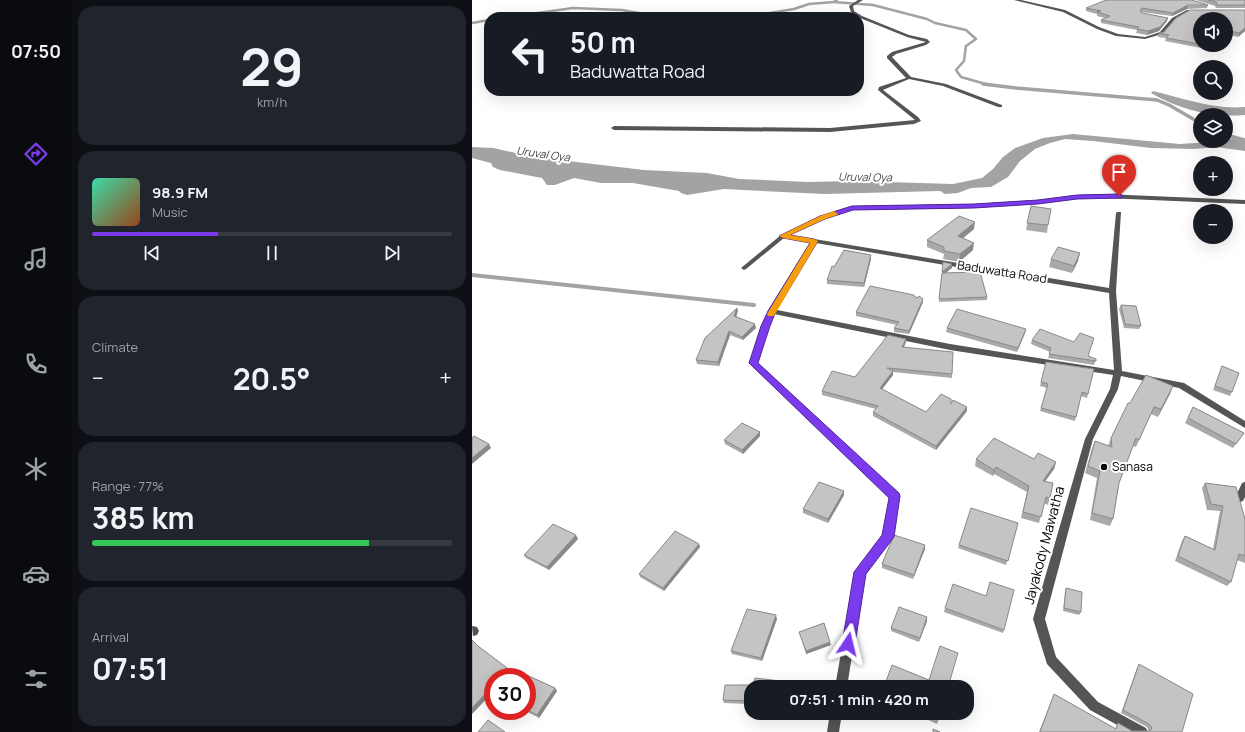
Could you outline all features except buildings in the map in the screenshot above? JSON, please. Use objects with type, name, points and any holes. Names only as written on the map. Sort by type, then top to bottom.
[{"type":"street","points":[[854,12],[852,11],[852,4],[861,0]]},
{"type":"street","points":[[1016,0],[1064,11],[1098,28],[1117,35],[1145,38],[1161,33],[1172,19],[1188,11],[1225,11],[1210,6]]},
{"type":"street","points":[[1165,17],[1172,19]]},
{"type":"street","points":[[864,18],[908,36],[926,40],[928,42],[894,53],[889,57],[909,78]]},
{"type":"street","points":[[614,128],[830,130],[914,122],[918,121],[916,118],[880,90],[881,88],[909,78],[944,85],[1000,106]]},
{"type":"street","points":[[744,268],[783,236],[822,217],[852,208],[974,206],[1104,196],[1245,202]]},
{"type":"street","points":[[1114,372],[1112,290],[1119,212]]},
{"type":"street","name":"Baduwatta Road","points":[[783,236],[1112,290]]},
{"type":"street","points":[[814,241],[772,311],[753,363],[895,496],[888,537],[860,572],[842,680]]},
{"type":"street","points":[[772,311],[950,347],[1114,372],[1181,385],[1245,425]]},
{"type":"street","name":"Jayakody Mawatha","points":[[1114,372],[1114,389],[1089,439],[1039,619],[1050,660],[1094,706],[1142,732]]},
{"type":"street","points":[[1240,498],[1245,486]]},
{"type":"street","points":[[833,732],[835,720]]},
{"type":"shaded area","points":[[1153,91],[1222,107],[1245,107],[1245,115],[1233,116],[1233,108],[1193,108],[1193,111],[1173,104],[1151,93]]},
{"type":"shaded area","points":[[1073,134],[1180,144],[1193,143],[1193,148],[1205,148],[1194,149],[1151,148],[1065,139],[1035,149],[1020,161],[1008,177],[991,187],[971,188],[958,193],[945,194],[940,191],[824,194],[724,189],[687,195],[679,191],[633,183],[601,183],[574,178],[555,185],[547,185],[542,178],[500,170],[493,167],[491,163],[472,158],[472,147],[493,148],[534,157],[644,170],[707,173],[739,179],[808,182],[852,181],[953,184],[982,178],[993,169],[1003,157],[1015,148],[1043,138]]},
{"type":"shaded area","points":[[1233,138],[1236,138],[1245,140],[1245,151],[1223,148],[1233,148]]},
{"type":"waterway","points":[[776,12],[794,9],[809,4],[834,2]]},
{"type":"waterway","name":"Uruval Oya","points":[[834,2],[873,5],[927,19],[935,23],[966,30],[976,39],[966,46],[964,61],[956,70],[961,77],[987,85]]},
{"type":"waterway","points":[[545,12],[573,8],[622,10],[633,12]]},
{"type":"waterway","points":[[472,23],[484,21]]},
{"type":"waterway","name":"Uruval Oya","points":[[983,84],[987,85]]},
{"type":"waterway","name":"Uruval Oya","points":[[987,85],[1157,100],[1193,119]]},
{"type":"waterway","name":"Uruval Oya","points":[[1233,137],[1245,140]]},
{"type":"waterway","points":[[472,275],[754,305]]},
{"type":"slow traffic","points":[[771,314],[814,241],[783,236],[822,217],[834,214]]},
{"type":"place","name":"Sanasa","points":[[1104,467]]},
{"type":"route","points":[[848,644],[860,572],[888,537],[895,496],[753,363],[772,311],[814,241],[783,236],[822,217],[852,208],[974,206],[1038,202],[1077,197],[1119,196]]}]
